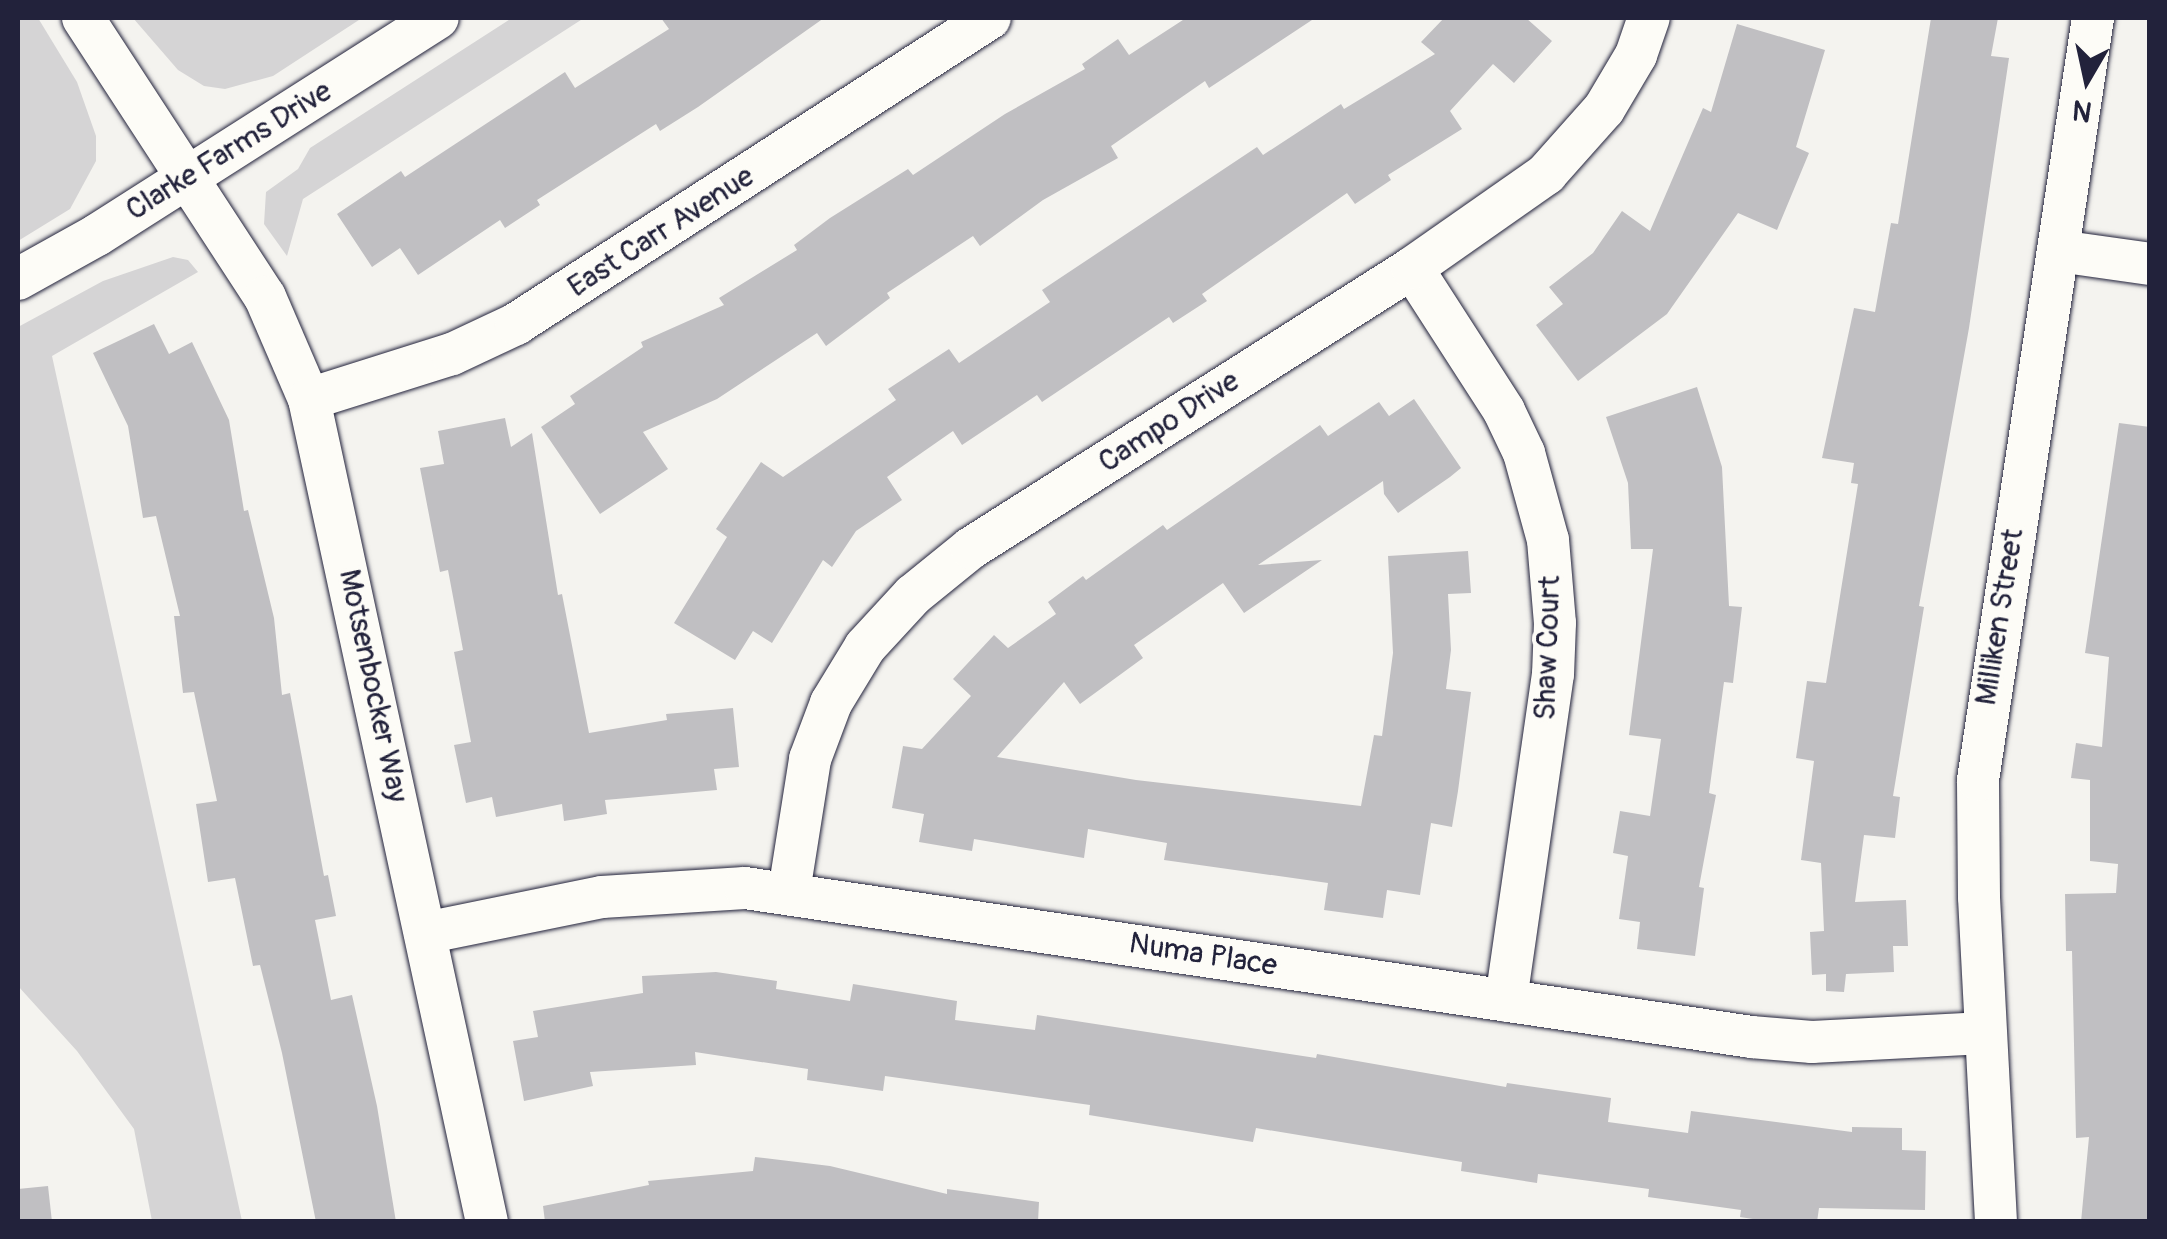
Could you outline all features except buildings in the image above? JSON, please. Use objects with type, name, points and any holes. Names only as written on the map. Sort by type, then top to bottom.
[{"type":"street","name":"Motsenbocker Way","points":[[83,18],[264,297],[309,398],[487,1222]]},
{"type":"street","name":"Clarke Farms Drive","points":[[18,280],[438,18]]},
{"type":"street","name":"East Carr Avenue","points":[[309,398],[452,354],[516,324],[990,18]]},
{"type":"street","name":"Campo Drive","points":[[789,892],[810,758],[831,703],[865,647],[913,595],[972,548],[1412,268],[1523,191],[1565,156],[1604,109],[1636,55],[1649,18]]},
{"type":"street","name":"Milliken Street","points":[[1996,1222],[1978,896],[1982,734],[2094,18]]},
{"type":"street","points":[[2058,250],[2150,264]]},
{"type":"street","name":"Shaw Court","points":[[1412,268],[1504,411],[1524,453],[1548,540],[1555,624],[1553,674],[1506,1001]]},
{"type":"street","name":"Numa Place","points":[[425,932],[660,890],[789,892],[1506,1001],[1812,1042],[1984,1033]]},
{"type":"shaded area","points":[[18,18],[38,18],[77,82],[96,136],[96,161],[70,209],[18,241]]},
{"type":"shaded area","points":[[133,18],[362,18],[273,76],[225,89],[204,86],[178,70]]},
{"type":"shaded area","points":[[512,18],[584,18],[303,199],[287,256],[264,224],[266,192],[298,169],[310,148]]},
{"type":"shaded area","points":[[173,257],[188,260],[198,272],[52,356],[242,1221],[152,1221],[134,1129],[77,1051],[18,986],[18,327],[103,281]]}]
